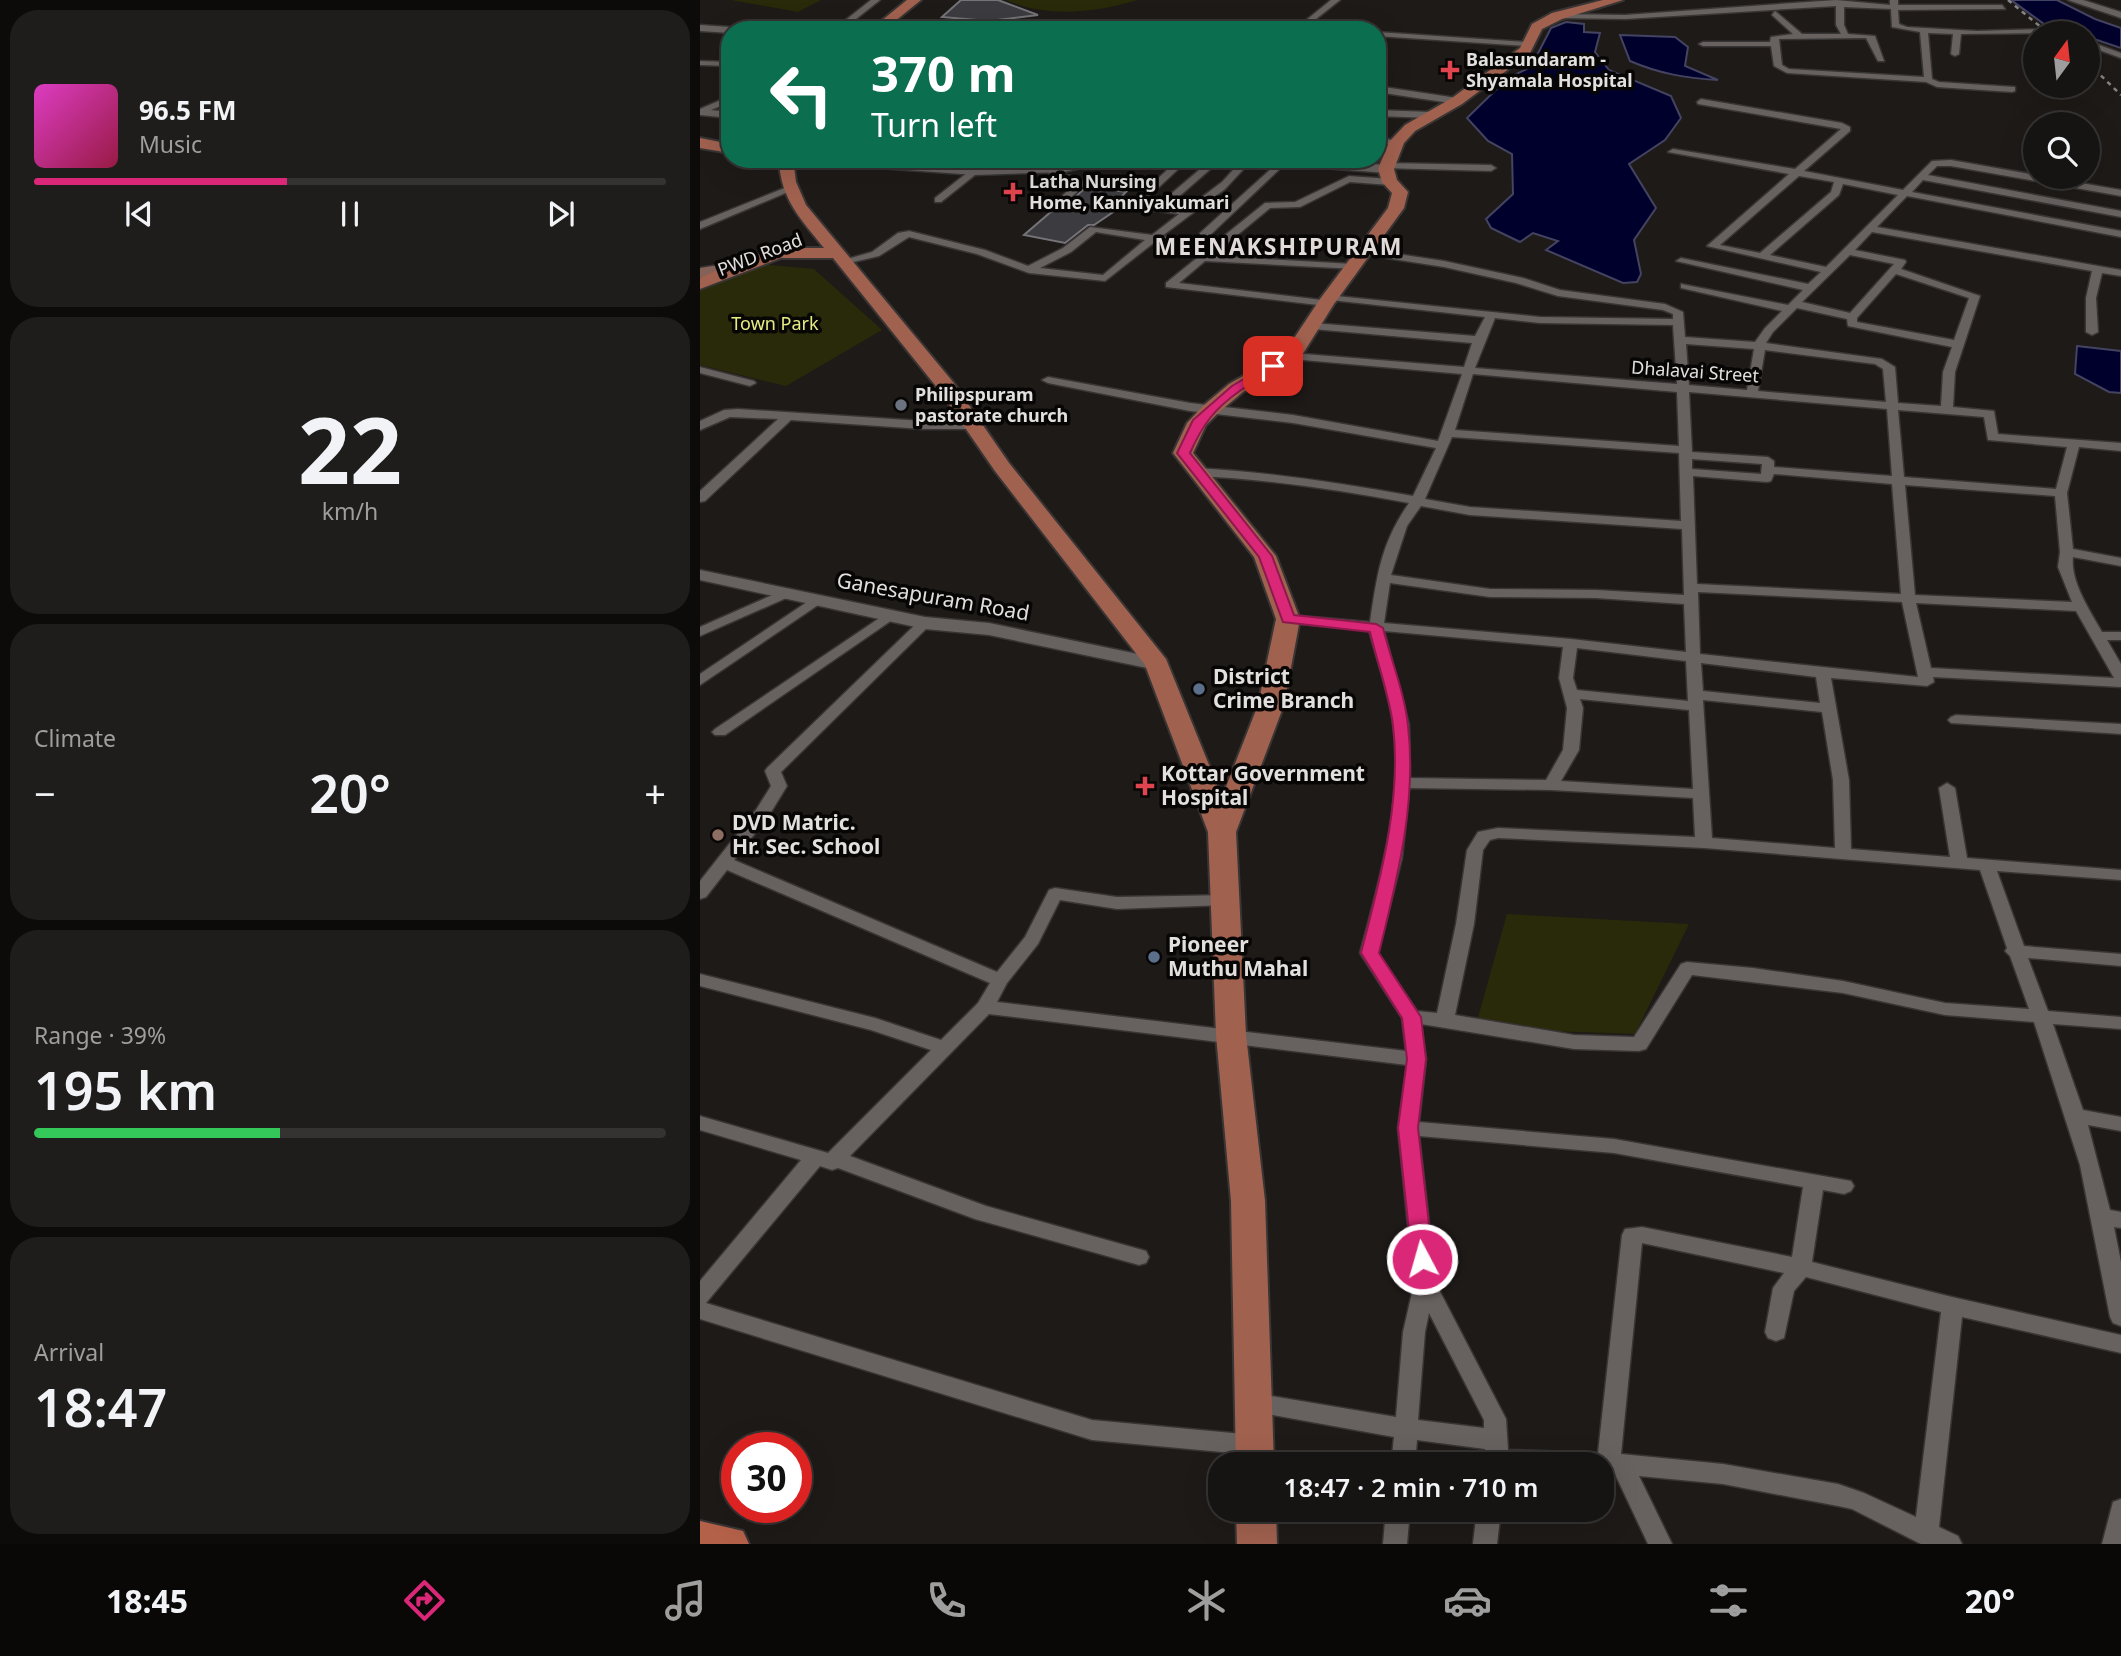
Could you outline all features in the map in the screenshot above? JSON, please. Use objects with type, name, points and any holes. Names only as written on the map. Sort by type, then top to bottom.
[{"type":"highway","points":[[700,1539],[729,1544]]},
{"type":"main road","points":[[888,21],[915,0]]},
{"type":"main road","points":[[1222,832],[1271,705],[1288,619],[1265,556],[1183,453],[1197,423],[1236,388],[1292,356],[1328,300],[1396,208],[1400,192],[1388,172],[1397,142],[1410,128],[1457,101],[1525,50],[1537,27],[1557,16],[1612,0]]},
{"type":"main road","points":[[700,142],[721,147]]},
{"type":"main road","points":[[786,168],[790,190],[820,233],[973,425],[1002,467],[1157,664],[1222,832],[1231,1035],[1248,1201],[1255,1452]]},
{"type":"main road","name":"PWD Road","points":[[700,275],[820,233]]},
{"type":"main road","name":"PWD Road","points":[[700,284],[747,263],[780,253],[841,257]]},
{"type":"main road","points":[[1256,1522],[1257,1544]]},
{"type":"street","points":[[849,21],[876,0]]},
{"type":"street","points":[[1309,21],[1336,0]]},
{"type":"street","points":[[1745,12],[1805,3],[2001,8],[1993,0]]},
{"type":"street","points":[[2073,0],[2121,15]]},
{"type":"street","points":[[1894,4],[1897,26],[1957,32],[2023,30]]},
{"type":"street","points":[[1557,16],[1775,13],[1840,5]]},
{"type":"street","points":[[1840,5],[1840,25],[1846,36]]},
{"type":"street","points":[[1745,12],[1755,23]]},
{"type":"street","points":[[1775,13],[1798,36]]},
{"type":"street","points":[[700,28],[721,29]]},
{"type":"street","points":[[1924,30],[1928,80]]},
{"type":"street","points":[[1955,54],[1957,32]]},
{"type":"street","points":[[1386,35],[1527,44]]},
{"type":"street","points":[[1881,59],[1871,37],[1798,36],[1774,39],[1778,66],[1787,71],[1928,80],[1937,84],[2012,89]]},
{"type":"street","points":[[1703,44],[1774,44]]},
{"type":"street","points":[[2100,48],[2121,56]]},
{"type":"street","points":[[700,63],[721,64]]},
{"type":"street","points":[[1386,90],[1457,101]]},
{"type":"street","points":[[1701,102],[1845,128],[1846,131],[1799,173],[1712,246],[1828,270]]},
{"type":"street","points":[[700,112],[721,103]]},
{"type":"street","points":[[700,112],[721,114]]},
{"type":"street","points":[[1386,113],[1431,115]]},
{"type":"street","points":[[1386,141],[1397,142]]},
{"type":"street","points":[[1673,152],[1839,180],[2121,234]]},
{"type":"street","points":[[1752,393],[1761,346],[1769,330],[1935,163],[1944,162],[2121,193]]},
{"type":"street","points":[[934,168],[975,171],[1055,168]]},
{"type":"street","points":[[1175,168],[1134,205],[1188,212]]},
{"type":"street","points":[[1160,208],[1207,168]]},
{"type":"street","points":[[841,257],[875,254],[902,235],[909,234],[981,252],[1030,270],[1105,278],[1222,187],[1240,168]]},
{"type":"street","points":[[1204,235],[1276,168]]},
{"type":"street","points":[[1346,168],[1388,172]]},
{"type":"street","points":[[1491,168],[1388,172],[1353,178],[1297,205],[1268,205],[1170,285],[1540,320],[1678,322]]},
{"type":"street","points":[[1051,169],[1056,176],[1075,179],[1081,184],[1063,200]]},
{"type":"street","points":[[938,200],[975,171]]},
{"type":"street","points":[[1921,177],[2121,214]]},
{"type":"street","points":[[1762,256],[1836,193],[1839,180]]},
{"type":"street","points":[[700,226],[790,190]]},
{"type":"street","points":[[1868,228],[2121,272]]},
{"type":"street","points":[[1030,270],[1067,250],[1092,229],[1158,236],[1215,247]]},
{"type":"street","points":[[1846,251],[1901,262],[1851,321],[1859,327],[1957,344]]},
{"type":"street","points":[[1365,252],[1519,280],[1558,293],[1665,306],[1678,312],[1684,388],[1693,656],[1704,843]]},
{"type":"street","points":[[1201,258],[1353,267]]},
{"type":"street","points":[[1681,261],[1810,289]]},
{"type":"street","points":[[2092,332],[2091,298],[2098,269]]},
{"type":"street","points":[[1894,270],[1975,296],[1957,344],[1946,385],[1947,411]]},
{"type":"street","points":[[1685,286],[1852,317]]},
{"type":"street","points":[[1405,1452],[1415,1332],[1425,1284],[1408,1128],[1417,1059],[1411,1017],[1370,953],[1394,858],[1402,783],[1401,725],[1376,628],[1383,578],[1400,526],[1417,502],[1445,440],[1479,340],[1491,316]]},
{"type":"street","points":[[1313,326],[1479,340]]},
{"type":"street","points":[[1288,619],[1572,643],[1823,673],[1927,682],[1908,597],[1889,367],[1885,363],[1761,346],[1679,340]]},
{"type":"street","name":"Dhalavai Street","points":[[1292,356],[1990,414],[1992,437],[2074,445]]},
{"type":"street","points":[[700,370],[750,383]]},
{"type":"street","points":[[1048,380],[1212,409],[1445,440],[1686,452],[1768,461],[1767,478],[1686,472]]},
{"type":"street","points":[[700,426],[728,413],[923,425],[973,425]]},
{"type":"street","points":[[700,498],[787,416]]},
{"type":"street","points":[[2121,447],[2074,445],[2061,493],[2067,552],[2065,567],[2081,607],[2100,636],[2121,677]]},
{"type":"street","points":[[1768,470],[2061,493]]},
{"type":"street","points":[[1196,472],[1290,480],[1470,511],[1688,524]]},
{"type":"street","points":[[2067,552],[2121,562]]},
{"type":"street","name":"Ganesapuram Road","points":[[700,575],[925,623],[989,629],[1157,664]]},
{"type":"street","points":[[1383,578],[1490,593],[1908,597],[2081,607]]},
{"type":"street","points":[[700,632],[786,593]]},
{"type":"street","points":[[700,681],[816,600]]},
{"type":"street","points":[[720,732],[890,615]]},
{"type":"street","points":[[700,893],[779,786],[773,771],[925,623]]},
{"type":"street","points":[[2100,636],[2121,636]]},
{"type":"street","points":[[1551,785],[1571,750],[1575,708],[1566,678],[1572,643]]},
{"type":"street","points":[[1926,672],[2121,683]]},
{"type":"street","points":[[1823,673],[1841,780],[1843,855]]},
{"type":"street","points":[[1571,694],[1829,708]]},
{"type":"street","points":[[1956,720],[2121,729]]},
{"type":"street","points":[[1402,783],[1551,785],[1702,794]]},
{"type":"street","points":[[1947,788],[1959,863]]},
{"type":"street","points":[[1445,1020],[1465,924],[1475,850],[1484,836],[1499,833],[1704,843],[2121,876]]},
{"type":"street","points":[[723,862],[1000,981]]},
{"type":"street","points":[[1987,865],[2014,951],[2111,1218],[2121,1317]]},
{"type":"street","points":[[700,1296],[825,1159],[945,1048],[985,1007],[1000,981],[1032,940],[1055,894],[1117,903],[1226,899]]},
{"type":"street","points":[[2014,951],[2121,960]]},
{"type":"street","points":[[1411,1017],[1445,1020],[1574,1042],[1639,1044],[1687,968],[1843,987],[1945,1009],[2121,1023]]},
{"type":"street","points":[[700,980],[875,1024],[945,1048]]},
{"type":"street","points":[[985,1007],[1417,1059]]},
{"type":"street","points":[[2076,1116],[2121,1124]]},
{"type":"street","points":[[700,1123],[825,1159],[982,1213],[1139,1257]]},
{"type":"street","points":[[1408,1128],[1614,1146],[1844,1186]]},
{"type":"street","points":[[1776,1332],[1784,1288],[1801,1268],[1814,1181]]},
{"type":"street","points":[[1660,1544],[1615,1464],[1632,1235],[1801,1268],[2121,1344]]},
{"type":"street","points":[[1425,1284],[1484,1392],[1495,1419],[1497,1452]]},
{"type":"street","points":[[1926,1535],[1952,1306]]},
{"type":"street","points":[[700,1310],[1092,1430],[1235,1452]]},
{"type":"street","points":[[1254,1403],[1408,1429],[1487,1452]]},
{"type":"street","points":[[1615,1464],[1723,1474],[1838,1494],[1950,1544]]},
{"type":"street","points":[[2114,1544],[2121,1510]]},
{"type":"street","points":[[1395,1544],[1397,1522]]},
{"type":"street","points":[[1485,1544],[1488,1522]]},
{"type":"green space","points":[[731,0],[821,0],[798,12]]},
{"type":"green space","points":[[1006,0],[1137,0],[1105,8],[1071,12],[1037,9]]},
{"type":"green space","name":"Town Park","points":[[758,264],[814,269],[882,330],[786,386],[700,365],[700,287]]},
{"type":"green space","points":[[1507,914],[1689,924],[1635,1034],[1552,1031],[1477,1021]]},
{"type":"water","points":[[2011,0],[2057,0],[2095,19],[2121,28],[2121,48],[2100,41],[2100,21],[2040,21]]},
{"type":"water","points":[[1566,22],[1584,24],[1584,32],[1600,33],[1595,52],[1609,70],[1671,96],[1681,118],[1665,140],[1629,164],[1656,208],[1634,240],[1641,274],[1637,282],[1623,283],[1546,250],[1558,241],[1533,233],[1520,242],[1491,228],[1486,219],[1513,194],[1512,154],[1488,141],[1467,118],[1508,78],[1531,67],[1551,28]]},
{"type":"water","points":[[1620,35],[1675,37],[1688,47],[1685,66],[1718,80],[1673,75],[1630,61]]},
{"type":"water","points":[[2077,346],[2121,351],[2121,393],[2109,392],[2075,374]]},
{"type":"building","points":[[961,0],[998,0],[1038,15],[989,21],[942,17]]},
{"type":"building","points":[[1087,186],[1126,192],[1117,201],[1128,202],[1094,225],[1088,225],[1065,243],[1024,235],[1060,204],[1068,204]]},
{"type":"railway","points":[[2008,0],[2033,21]]},
{"type":"railway","points":[[2100,75],[2121,95]]},
{"type":"place","name":"Balasundaram - Shyamala Hospital","points":[[1450,70]]},
{"type":"place","name":"Latha Nursing Home, Kanniyakumari","points":[[1013,192]]},
{"type":"place","name":"Philipspuram pastorate church","points":[[901,405]]},
{"type":"place","name":"District Crime Branch","points":[[1199,689]]},
{"type":"place","name":"Kottar Government Hospital","points":[[1145,786]]},
{"type":"place","name":"DVD Matric. Hr. Sec. School","points":[[718,835]]},
{"type":"place","name":"Pioneer Muthu Mahal","points":[[1154,957]]},
{"type":"district","name":"MEENAKSHIPURAM","points":[[1279,247]]},
{"type":"route","points":[[1273,366],[1236,388],[1197,423],[1183,453],[1265,556],[1288,619],[1376,628],[1401,725],[1402,783],[1394,858],[1370,953],[1411,1017],[1417,1059],[1408,1128],[1422,1259]]}]
